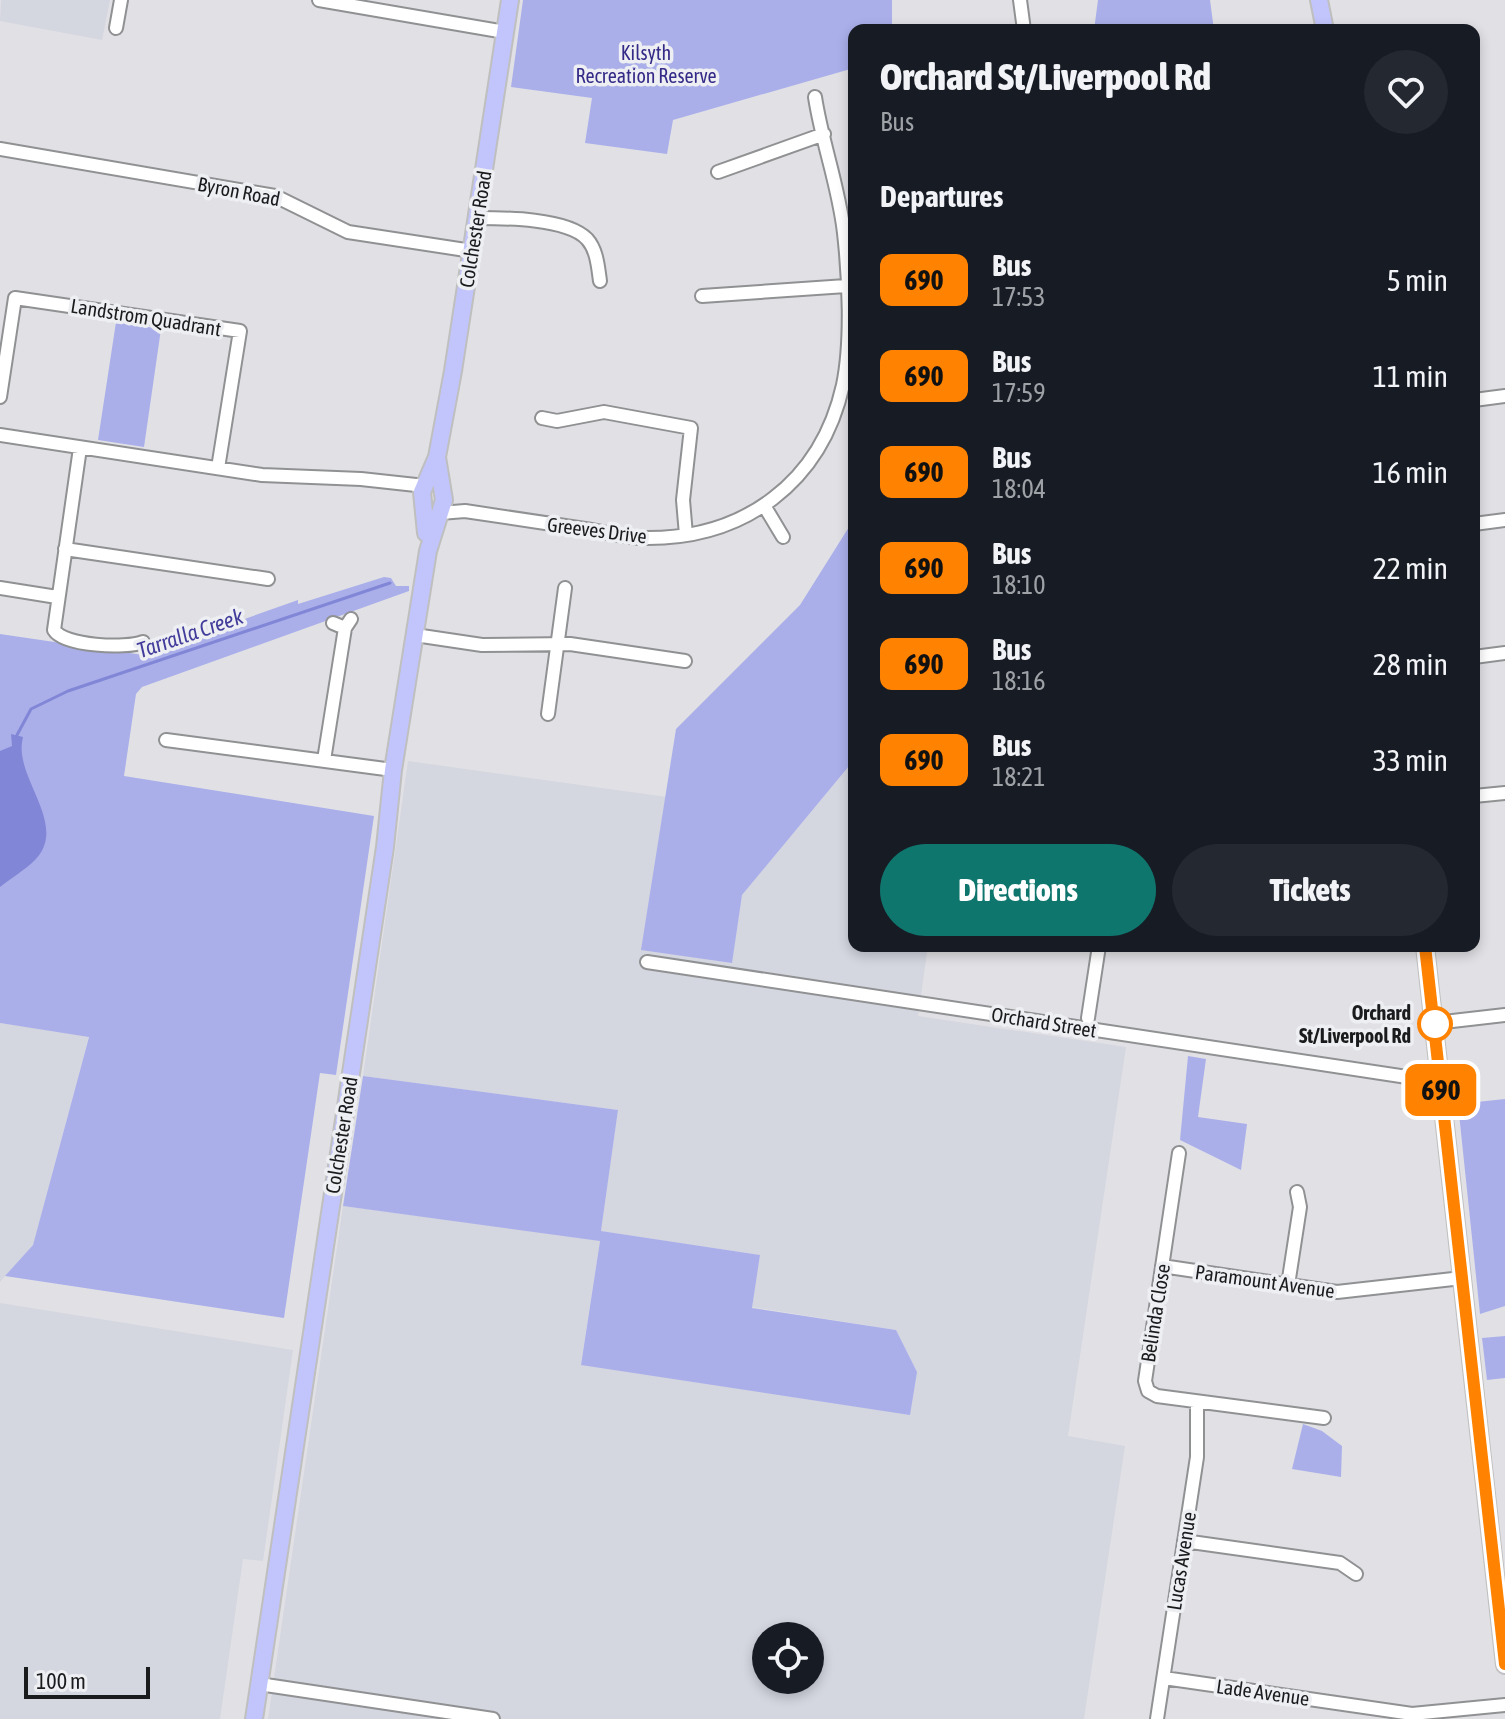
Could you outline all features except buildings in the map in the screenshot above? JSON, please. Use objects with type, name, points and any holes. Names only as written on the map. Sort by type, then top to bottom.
[{"type":"main road","name":"Colchester Road","points":[[254,1719],[428,551],[437,457],[510,0]]},
{"type":"main road","points":[[1319,0],[1324,24]]},
{"type":"main road","points":[[1426,952],[1505,1665]]},
{"type":"street","points":[[116,28],[121,0]]},
{"type":"street","points":[[319,0],[505,32]]},
{"type":"street","points":[[1020,0],[1023,24]]},
{"type":"street","name":"Greeves Drive","points":[[433,499],[465,511],[643,538],[686,535],[713,529],[765,507],[803,469],[824,439],[835,413],[847,358],[844,235],[815,97]]},
{"type":"street","points":[[718,172],[824,134]]},
{"type":"street","name":"Byron Road","points":[[0,149],[275,196],[348,232],[472,251]]},
{"type":"street","points":[[476,218],[514,219],[576,231],[593,247],[600,281]]},
{"type":"street","points":[[702,296],[846,286]]},
{"type":"street","name":"Landstrom Quadrant","points":[[0,397],[15,298],[240,331],[218,468]]},
{"type":"street","points":[[1480,399],[1505,396]]},
{"type":"street","points":[[542,418],[557,421],[604,412],[691,428]]},
{"type":"street","points":[[686,535],[683,500],[693,414]]},
{"type":"street","points":[[0,435],[218,468],[403,485],[433,499]]},
{"type":"street","points":[[80,448],[53,626],[60,637],[129,648],[143,642]]},
{"type":"street","points":[[765,507],[783,537]]},
{"type":"street","points":[[1480,523],[1505,520]]},
{"type":"street","points":[[65,549],[268,579]]},
{"type":"street","points":[[0,588],[57,597]]},
{"type":"street","points":[[548,714],[565,588]]},
{"type":"street","points":[[324,760],[343,623]]},
{"type":"street","points":[[415,635],[482,645],[557,644],[685,661]]},
{"type":"street","points":[[1480,656],[1505,653]]},
{"type":"street","points":[[166,740],[393,770]]},
{"type":"street","points":[[1480,795],[1505,793]]},
{"type":"street","points":[[1088,1018],[1098,952]]},
{"type":"street","name":"Orchard Street","points":[[647,962],[1440,1082]]},
{"type":"street","points":[[1435,1023],[1505,1015]]},
{"type":"street","name":"Belinda Close","points":[[1179,1153],[1145,1386],[1157,1396],[1324,1418]]},
{"type":"street","points":[[1288,1285],[1300,1207],[1297,1192]]},
{"type":"street","name":"Paramount Avenue","points":[[1162,1266],[1342,1292],[1462,1278]]},
{"type":"street","name":"Lucas Avenue","points":[[1157,1719],[1197,1457],[1197,1402]]},
{"type":"street","points":[[1184,1541],[1340,1563],[1356,1574]]},
{"type":"street","name":"Lade Avenue","points":[[1164,1678],[1412,1714],[1505,1705]]},
{"type":"street","points":[[259,1684],[493,1719]]},
{"type":"shaded area","points":[[1,0],[110,0],[102,40],[0,21]]},
{"type":"shaded area","points":[[11,734],[23,737],[25,768],[44,816],[46,831],[44,846],[35,860],[0,887],[0,751],[12,746]]},
{"type":"shaded area","points":[[408,761],[667,797],[642,949],[731,963],[742,895],[848,767],[848,952],[927,952],[918,1016],[1126,1047],[1068,1436],[1125,1446],[1084,1719],[268,1719],[343,1206],[600,1240],[581,1364],[896,1330],[752,1307],[760,1255],[601,1231],[618,1110],[363,1076]]},
{"type":"shaded area","points":[[0,1023],[89,1036],[33,1245],[0,1282]]},
{"type":"shaded area","points":[[0,1303],[293,1350],[263,1561],[243,1559],[220,1719],[0,1719]]},
{"type":"green space","name":"Kilsyth Recreation Reserve","points":[[523,0],[892,0],[892,24],[848,24],[848,70],[673,120],[667,154],[585,143],[592,98],[511,87]]},
{"type":"green space","points":[[1098,0],[1210,0],[1213,24],[1095,24]]},
{"type":"green space","points":[[116,322],[161,329],[144,447],[98,440]]},
{"type":"green space","points":[[848,529],[848,767],[742,895],[732,963],[641,950],[676,729],[800,605]]},
{"type":"green space","points":[[384,577],[391,578],[396,586],[409,586],[409,591],[142,687],[136,694],[124,776],[374,816],[336,1075],[320,1073],[284,1318],[5,1276],[33,1245],[89,1037],[0,1023],[0,634],[143,655],[298,600],[298,604]]},
{"type":"green space","points":[[1188,1056],[1206,1059],[1198,1117],[1247,1124],[1241,1170],[1180,1140]]},
{"type":"green space","points":[[363,1076],[618,1110],[601,1231],[760,1255],[752,1308],[896,1330],[917,1372],[910,1415],[581,1365],[600,1241],[343,1206]]},
{"type":"green space","points":[[1505,1099],[1505,1306],[1480,1314],[1458,1104]]},
{"type":"green space","points":[[1505,1336],[1505,1378],[1487,1380],[1482,1338]]},
{"type":"green space","points":[[1303,1424],[1322,1431],[1342,1446],[1341,1477],[1292,1469]]},
{"type":"waterway","name":"Tarralla Creek","points":[[17,735],[31,709],[68,691],[390,583]]},
{"type":"bus line","name":"690","points":[[1426,952],[1505,1664]]},
{"type":"place","name":"Orchard St/Liverpool Rd","points":[[1435,1024]]}]
